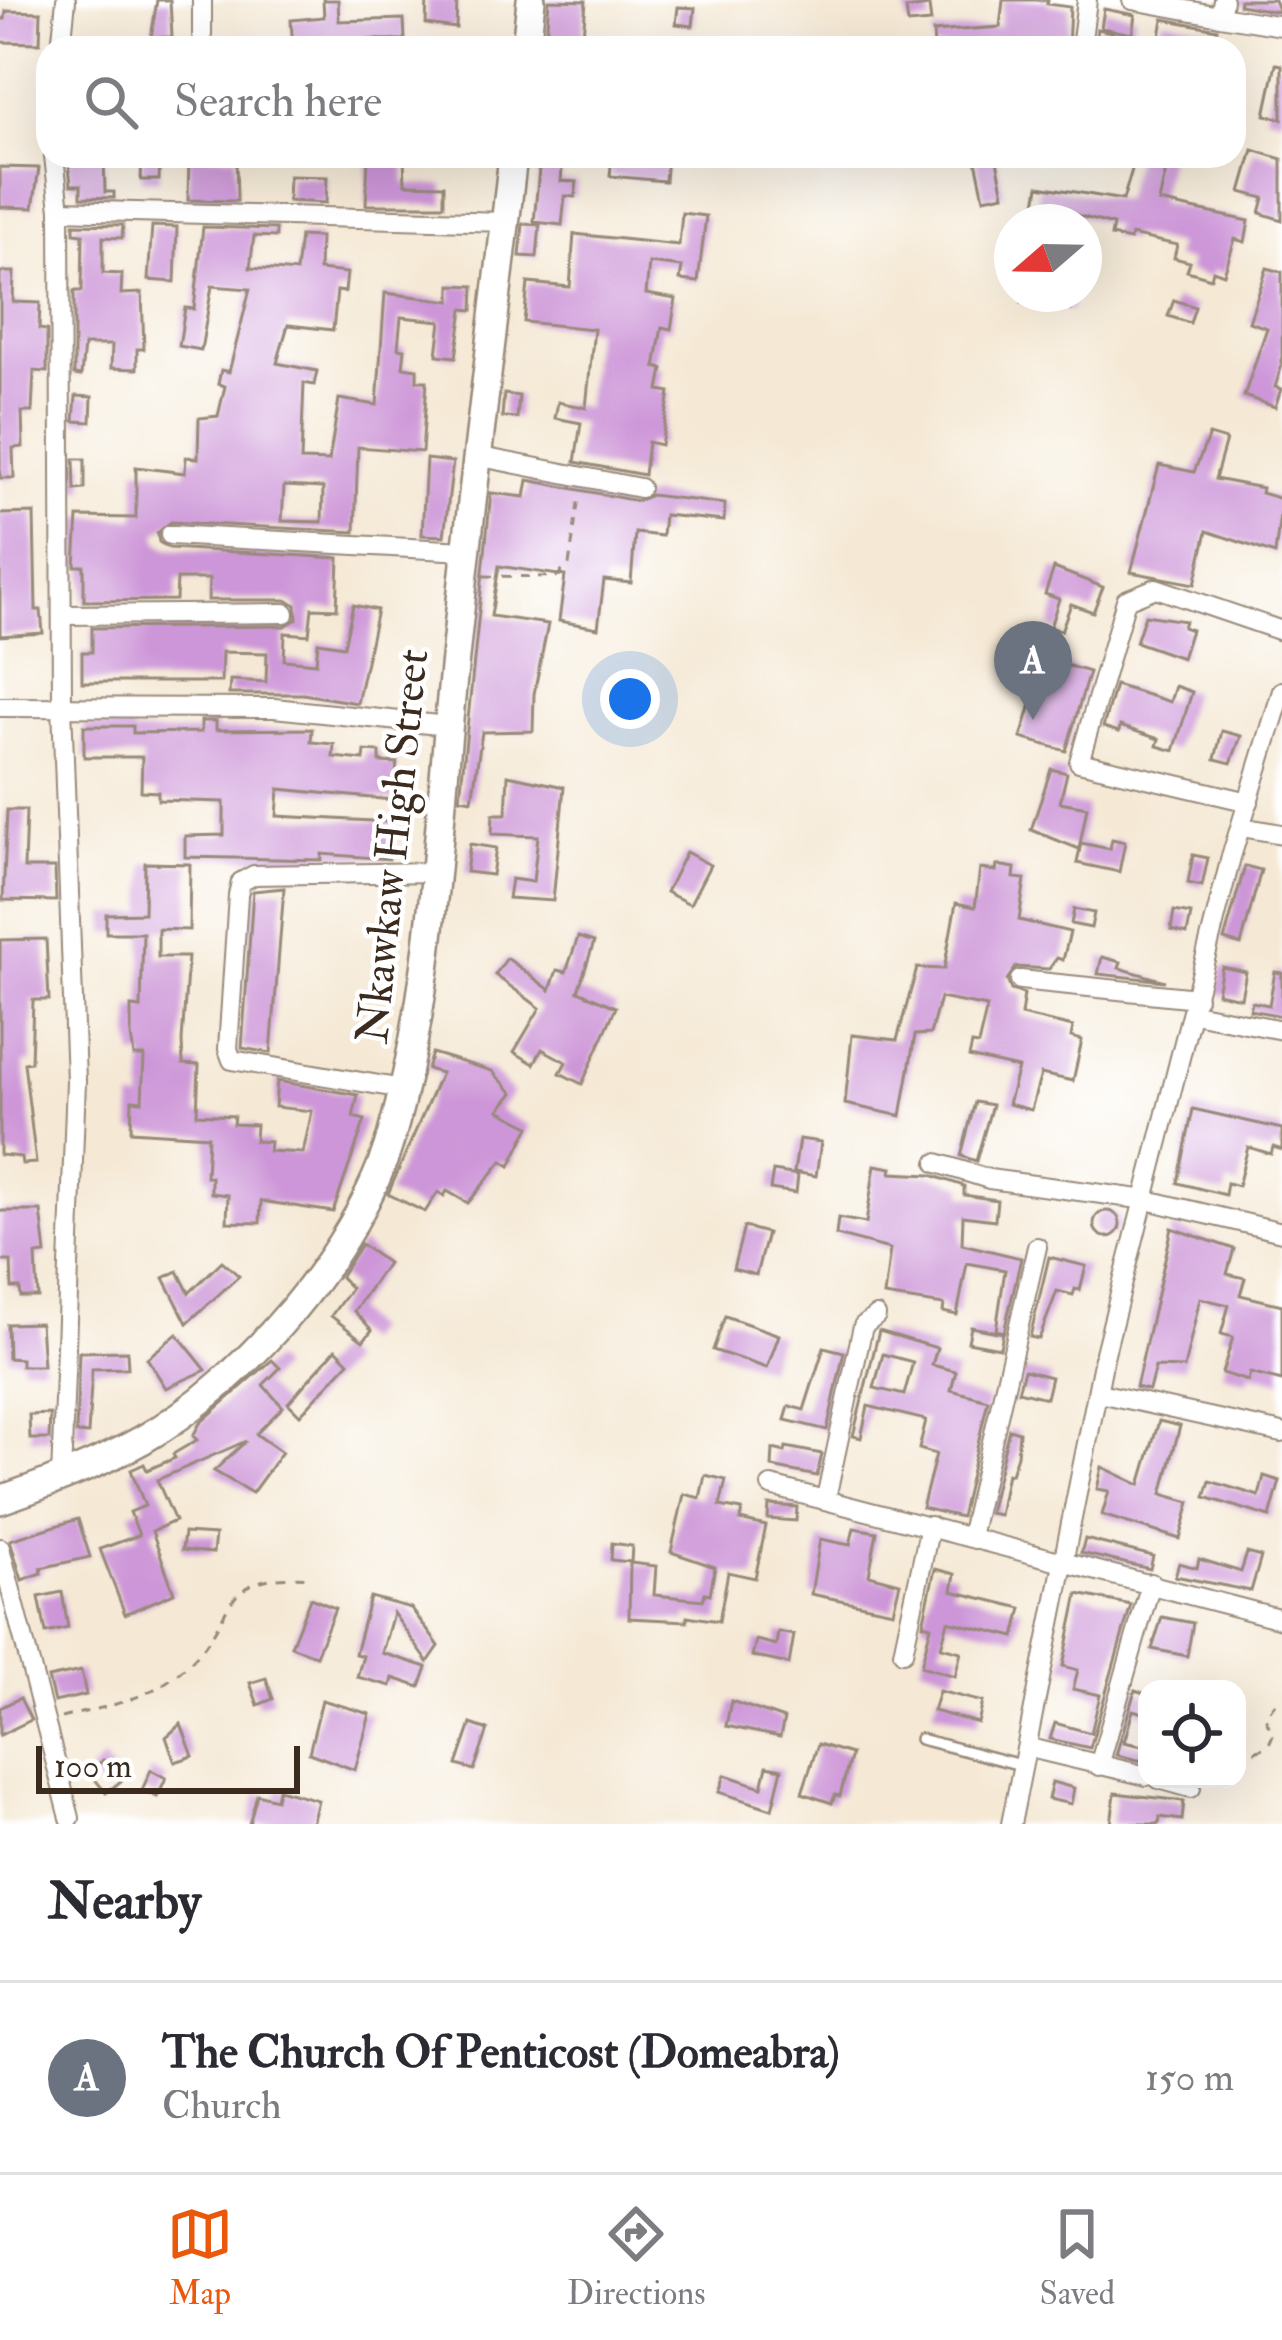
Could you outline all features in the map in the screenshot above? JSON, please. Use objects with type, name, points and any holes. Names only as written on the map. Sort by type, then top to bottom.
[{"type":"main road","points":[[527,36],[531,0]]},
{"type":"main road","name":"Nkawkaw High Street","points":[[0,1500],[61,1479],[143,1439],[181,1414],[266,1339],[357,1219],[390,1142],[419,1022],[464,563],[512,168]]},
{"type":"street","points":[[63,36],[66,0]]},
{"type":"street","points":[[202,0],[202,35]]},
{"type":"street","points":[[1082,36],[1087,0]]},
{"type":"street","points":[[1132,0],[1221,8],[1282,26]]},
{"type":"street","points":[[55,168],[60,210],[62,705],[76,1081],[61,1479]]},
{"type":"street","points":[[60,210],[506,222]]},
{"type":"street","points":[[476,456],[640,488]]},
{"type":"street","points":[[170,535],[464,563]]},
{"type":"street","points":[[1250,802],[1079,762],[1126,600],[1156,588],[1282,631]]},
{"type":"street","points":[[62,615],[285,613]]},
{"type":"street","points":[[1012,1824],[1099,1393],[1241,826],[1282,691]]},
{"type":"street","points":[[0,707],[274,708],[448,726]]},
{"type":"street","points":[[1241,826],[1282,834]]},
{"type":"street","points":[[403,1089],[232,1060],[228,1048],[238,895],[241,882],[254,875],[435,872]]},
{"type":"street","points":[[1020,980],[1196,1005],[1282,1030]]},
{"type":"street","points":[[937,1163],[989,1178],[1147,1200],[1282,1232]]},
{"type":"street","points":[[970,1537],[1037,1247]]},
{"type":"street","points":[[826,1498],[863,1326],[876,1316]]},
{"type":"street","points":[[1099,1393],[1282,1432]]},
{"type":"street","points":[[771,1486],[1282,1619]]},
{"type":"street","points":[[903,1652],[930,1526]]},
{"type":"street","points":[[0,1548],[70,1818]]},
{"type":"street","points":[[1099,1766],[1151,1583]]},
{"type":"street","points":[[1028,1757],[1138,1774]]},
{"type":"lane","points":[[920,1739],[1028,1757]]},
{"type":"path","points":[[464,563],[556,577],[569,565],[582,478]]},
{"type":"path","points":[[48,1722],[135,1701],[186,1668],[237,1594],[260,1577],[310,1578]]},
{"type":"path","points":[[1246,1748],[1268,1746],[1273,1736],[1265,1717],[1277,1701]]},
{"type":"building","points":[[157,0],[170,0],[172,36],[151,36]]},
{"type":"building","points":[[323,0],[338,0],[339,21],[404,19],[405,36],[292,36],[291,20],[324,17]]},
{"type":"building","points":[[427,0],[457,0],[456,28],[426,24]]},
{"type":"building","points":[[549,0],[586,1],[583,36],[546,36]]},
{"type":"building","points":[[1003,0],[1048,0],[1047,4],[1070,7],[1069,36],[933,36],[933,32],[1000,27]]},
{"type":"building","points":[[1240,0],[1274,0],[1279,12],[1239,5]]},
{"type":"building","points":[[929,6],[931,22],[908,24],[906,9]]},
{"type":"building","points":[[678,7],[695,8],[693,26],[676,24]]},
{"type":"building","points":[[1104,9],[1135,15],[1132,34],[1101,28]]},
{"type":"building","points":[[6,11],[41,12],[36,43],[0,42],[0,19],[5,19]]},
{"type":"building","points":[[1163,19],[1217,29],[1216,36],[1160,36]]},
{"type":"building","points":[[1276,64],[1282,65],[1282,119],[1265,115]]},
{"type":"building","points":[[1253,150],[1282,159],[1282,220],[1260,213],[1264,198],[1241,192]]},
{"type":"building","points":[[0,167],[39,168],[33,208],[0,207]]},
{"type":"building","points":[[69,168],[104,168],[105,192],[114,192],[114,198],[81,197],[81,185],[71,185]]},
{"type":"building","points":[[142,168],[160,168],[159,180],[141,180]]},
{"type":"building","points":[[189,168],[236,168],[237,201],[188,200]]},
{"type":"building","points":[[368,168],[404,168],[405,184],[444,185],[444,205],[366,205]]},
{"type":"building","points":[[530,168],[562,168],[561,181],[577,182],[575,197],[565,196],[562,225],[534,222],[539,169]]},
{"type":"building","points":[[611,168],[666,168],[665,181],[610,176]]},
{"type":"building","points":[[978,168],[999,168],[1004,194],[984,198]]},
{"type":"building","points":[[1132,168],[1166,168],[1159,202],[1249,221],[1245,242],[1235,239],[1224,274],[1213,270],[1211,278],[1187,271],[1190,262],[1174,258],[1177,245],[1131,235],[1130,240],[1111,236],[1113,225],[1102,222],[1102,204],[1036,204],[1039,186],[1123,200]]},
{"type":"building","points":[[289,176],[327,177],[326,203],[288,201]]},
{"type":"building","points":[[682,213],[706,216],[698,282],[680,280],[682,267],[649,263],[646,294],[676,299],[671,329],[662,327],[655,367],[663,369],[659,390],[670,392],[661,445],[648,442],[644,475],[575,462],[581,423],[555,418],[558,402],[586,408],[594,329],[524,322],[528,283],[570,287],[574,234],[679,245]]},
{"type":"building","points":[[74,224],[123,225],[122,238],[103,237],[103,273],[122,274],[121,294],[142,293],[144,349],[137,349],[137,369],[111,368],[112,345],[84,345],[81,376],[74,375],[74,291],[82,291],[83,234],[74,233]]},
{"type":"building","points":[[523,224],[540,225],[537,257],[520,256]]},
{"type":"building","points":[[152,226],[177,227],[175,282],[148,280]]},
{"type":"building","points":[[203,227],[276,229],[276,237],[254,236],[250,268],[296,272],[300,236],[320,237],[319,270],[347,273],[345,292],[337,291],[333,330],[288,325],[277,363],[317,371],[314,385],[304,383],[301,460],[329,461],[339,399],[377,405],[385,293],[451,301],[451,285],[474,286],[473,310],[463,309],[456,357],[437,355],[441,321],[401,317],[398,348],[405,349],[403,367],[417,369],[417,381],[427,381],[422,452],[358,447],[355,532],[171,522],[157,533],[159,542],[169,548],[339,558],[337,609],[312,608],[309,635],[285,633],[284,660],[316,663],[318,642],[344,646],[353,605],[377,610],[357,703],[303,694],[229,694],[230,680],[266,682],[267,653],[222,652],[221,682],[82,682],[82,652],[92,652],[92,628],[285,626],[297,619],[296,605],[286,600],[208,600],[209,579],[177,579],[176,600],[84,601],[84,566],[75,566],[78,517],[136,518],[136,467],[185,473],[186,457],[198,458],[199,418],[218,416],[225,386],[218,384],[221,370],[229,372],[250,289],[212,286],[201,350],[179,346],[185,308],[194,309]],"holes":[[[284,486],[323,488],[322,522],[282,521]]]},
{"type":"building","points":[[1267,268],[1282,272],[1282,365],[1275,387],[1281,389],[1275,407],[1244,396],[1267,328],[1249,322]]},
{"type":"building","points":[[0,272],[14,272],[13,302],[40,303],[39,329],[47,330],[47,372],[34,371],[32,412],[22,412],[23,447],[13,448],[14,478],[0,478]]},
{"type":"building","points":[[1174,300],[1195,307],[1190,323],[1168,316]]},
{"type":"building","points":[[504,394],[519,396],[517,418],[502,417]]},
{"type":"building","points":[[76,396],[92,397],[91,422],[74,421]]},
{"type":"building","points":[[1209,435],[1226,440],[1215,479],[1262,488],[1261,493],[1282,499],[1275,554],[1207,531],[1195,584],[1131,572],[1159,465],[1194,472]]},
{"type":"building","points":[[74,459],[85,459],[85,489],[75,490]]},
{"type":"building","points":[[426,459],[453,462],[444,536],[422,535]]},
{"type":"building","points":[[528,480],[637,501],[651,495],[725,504],[724,521],[664,515],[662,536],[635,533],[631,583],[604,580],[598,628],[559,621],[565,576],[499,566],[491,616],[548,624],[534,694],[533,731],[482,732],[472,800],[460,798],[491,493],[525,497]]},
{"type":"building","points":[[34,513],[36,610],[41,610],[43,633],[0,636],[0,514]]},
{"type":"building","points":[[1054,568],[1103,587],[1093,612],[1071,604],[1061,631],[1050,627],[1059,599],[1045,594]]},
{"type":"building","points":[[1145,615],[1185,621],[1183,627],[1191,630],[1182,658],[1136,642]]},
{"type":"building","points":[[1059,663],[1089,672],[1066,751],[1021,738],[1042,667],[1057,671]]},
{"type":"building","points":[[1115,685],[1170,702],[1175,686],[1192,692],[1174,751],[1157,746],[1159,739],[1120,726],[1119,732],[1103,727]]},
{"type":"building","points":[[201,721],[216,721],[216,730],[312,729],[311,742],[334,744],[333,757],[364,760],[365,751],[380,752],[380,762],[397,763],[393,800],[279,789],[277,816],[391,822],[389,859],[322,854],[322,860],[185,857],[185,836],[224,835],[224,802],[158,800],[158,792],[141,791],[142,757],[84,757],[84,726],[133,726],[133,733],[201,732]]},
{"type":"building","points":[[1222,731],[1241,736],[1231,763],[1215,759]]},
{"type":"building","points":[[1051,769],[1067,773],[1060,802],[1087,807],[1079,849],[1031,830]]},
{"type":"building","points":[[508,775],[564,787],[553,901],[508,898],[511,879],[533,882],[538,836],[492,834],[493,814],[506,814]]},
{"type":"building","points":[[7,810],[26,810],[24,868],[55,868],[56,901],[3,900]]},
{"type":"building","points":[[1112,839],[1125,842],[1119,872],[1077,863],[1081,843],[1110,849]]},
{"type":"building","points":[[470,844],[496,848],[492,875],[466,872]]},
{"type":"building","points":[[686,852],[710,865],[690,904],[666,892]]},
{"type":"building","points":[[1193,855],[1208,858],[1202,886],[1188,883]]},
{"type":"building","points":[[145,863],[190,864],[189,930],[158,929],[158,957],[188,957],[183,1064],[199,1065],[197,1114],[234,1116],[233,1124],[256,1125],[255,1141],[270,1142],[269,1151],[303,1153],[312,1111],[275,1107],[277,1081],[358,1095],[353,1117],[365,1120],[333,1212],[261,1201],[260,1223],[227,1222],[228,1195],[211,1193],[211,1177],[206,1177],[208,1136],[131,1131],[132,1100],[142,1101],[144,1056],[134,1056],[131,1007],[141,1008],[143,933],[106,933],[106,914],[144,913]]},
{"type":"building","points":[[997,865],[1015,868],[1014,878],[1025,879],[1019,920],[1070,932],[1063,960],[1057,958],[1049,969],[1016,967],[1007,980],[1011,990],[1024,994],[1021,1015],[1073,1027],[1071,1037],[1082,1040],[1073,1081],[1041,1074],[1031,1110],[1008,1104],[1018,1068],[969,1057],[972,1044],[978,1045],[987,1007],[940,998],[930,1034],[915,1035],[901,1116],[845,1104],[852,1035],[897,1040],[917,968],[944,969],[956,903],[975,907],[980,869],[996,871]]},
{"type":"building","points":[[1245,866],[1261,870],[1241,945],[1224,940]]},
{"type":"building","points":[[284,888],[271,1053],[242,1048],[253,891]]},
{"type":"building","points":[[1074,909],[1094,913],[1091,928],[1071,924]]},
{"type":"building","points":[[1174,911],[1191,914],[1187,934],[1171,930]]},
{"type":"building","points":[[578,937],[594,942],[578,991],[616,1007],[582,1084],[560,1073],[566,1062],[542,1049],[534,1064],[514,1052],[540,1008],[495,975],[507,958],[550,990],[557,970],[566,972]]},
{"type":"building","points":[[46,939],[49,1000],[33,1000],[31,1062],[24,1063],[36,1163],[22,1164],[21,1157],[0,1155],[0,940]]},
{"type":"building","points":[[1102,957],[1121,962],[1119,968],[1165,981],[1098,974]]},
{"type":"building","points":[[1222,967],[1246,972],[1241,998],[1217,993]]},
{"type":"building","points":[[1275,972],[1282,973],[1282,1016],[1250,1010],[1252,1002],[1269,1005]]},
{"type":"building","points":[[432,1053],[492,1071],[513,1093],[499,1110],[530,1126],[510,1166],[502,1161],[468,1203],[447,1191],[444,1196],[438,1192],[425,1212],[388,1194],[441,1073],[427,1069]]},
{"type":"building","points":[[975,1102],[992,1105],[976,1161],[961,1156]]},
{"type":"building","points":[[1193,1109],[1282,1129],[1282,1150],[1273,1147],[1271,1154],[1248,1147],[1238,1186],[1227,1183],[1225,1195],[1178,1183]]},
{"type":"building","points":[[799,1139],[821,1142],[816,1176],[794,1172]]},
{"type":"building","points":[[875,1165],[892,1168],[891,1173],[931,1175],[964,1186],[964,1195],[997,1200],[995,1220],[963,1216],[962,1244],[1021,1258],[1004,1332],[996,1330],[1005,1270],[967,1263],[957,1315],[943,1312],[944,1305],[884,1296],[890,1249],[836,1235],[838,1218],[866,1223]]},
{"type":"building","points":[[773,1171],[798,1175],[796,1193],[770,1189]]},
{"type":"building","points":[[0,1211],[41,1211],[46,1254],[36,1255],[38,1297],[21,1297],[20,1288],[12,1288],[11,1261],[0,1261]]},
{"type":"building","points":[[1107,1211],[1120,1224],[1107,1237],[1094,1224]]},
{"type":"building","points":[[744,1227],[767,1233],[756,1275],[733,1269]]},
{"type":"building","points":[[1172,1228],[1234,1249],[1227,1274],[1245,1278],[1240,1295],[1282,1305],[1282,1381],[1250,1373],[1248,1381],[1222,1373],[1233,1337],[1221,1334],[1229,1305],[1200,1298],[1184,1368],[1155,1367],[1149,1390],[1136,1387]]},
{"type":"building","points":[[361,1244],[387,1263],[354,1311],[372,1330],[363,1341],[331,1316],[351,1288],[340,1277]]},
{"type":"building","points":[[1049,1257],[1086,1266],[1080,1290],[1075,1289],[1073,1295],[1057,1291],[1039,1339],[1030,1337]]},
{"type":"building","points":[[222,1261],[239,1276],[187,1323],[164,1278],[178,1271],[189,1293]]},
{"type":"building","points":[[725,1316],[779,1335],[767,1368],[713,1350]]},
{"type":"building","points":[[40,1323],[43,1366],[21,1366],[21,1359],[8,1358],[7,1324]]},
{"type":"building","points":[[971,1327],[1003,1333],[1000,1348],[968,1342]]},
{"type":"building","points":[[879,1331],[937,1348],[932,1365],[956,1371],[951,1390],[988,1400],[961,1517],[922,1508],[936,1454],[919,1449],[926,1420],[868,1406],[861,1438],[853,1436]],"holes":[[[883,1354],[913,1362],[904,1395],[874,1388]]]},
{"type":"building","points":[[177,1334],[206,1370],[166,1388],[147,1358]]},
{"type":"building","points":[[824,1347],[844,1352],[827,1430],[785,1420],[789,1406],[804,1410]]},
{"type":"building","points":[[336,1349],[349,1362],[300,1415],[288,1403]]},
{"type":"building","points":[[127,1351],[128,1368],[92,1369],[88,1434],[76,1433],[79,1352]]},
{"type":"building","points":[[272,1360],[280,1368],[263,1385],[283,1407],[256,1434],[282,1452],[252,1493],[214,1471],[246,1441],[157,1480],[175,1521],[152,1531],[174,1593],[125,1614],[100,1549],[139,1535],[130,1512],[145,1506],[131,1470],[144,1464],[147,1470],[175,1458],[173,1454],[197,1440],[193,1436],[200,1423]]},
{"type":"building","points":[[1024,1370],[1051,1377],[1046,1398],[1018,1391]]},
{"type":"building","points":[[50,1414],[49,1439],[30,1439],[29,1415]]},
{"type":"building","points":[[1159,1421],[1180,1426],[1162,1494],[1190,1502],[1180,1539],[1102,1515],[1109,1491],[1097,1489],[1102,1467],[1140,1485]]},
{"type":"building","points":[[1009,1429],[1019,1432],[1017,1455],[1011,1474],[1007,1473],[999,1515],[989,1513]]},
{"type":"building","points":[[786,1447],[822,1454],[817,1476],[772,1467],[773,1449],[785,1452]]},
{"type":"building","points":[[705,1475],[726,1480],[720,1506],[742,1510],[740,1520],[766,1526],[755,1578],[728,1572],[719,1621],[687,1616],[687,1621],[629,1618],[630,1563],[656,1566],[654,1595],[703,1600],[705,1593],[710,1594],[715,1567],[671,1552],[684,1494],[700,1498]]},
{"type":"building","points":[[1264,1476],[1280,1481],[1270,1517],[1205,1497],[1210,1481],[1259,1496]]},
{"type":"building","points":[[769,1505],[797,1507],[796,1521],[768,1519]]},
{"type":"building","points":[[78,1519],[90,1557],[41,1568],[42,1573],[22,1580],[10,1540]]},
{"type":"building","points":[[854,1528],[877,1532],[869,1575],[900,1583],[893,1611],[811,1594],[820,1539],[850,1545]]},
{"type":"building","points":[[184,1533],[215,1535],[213,1553],[182,1550]]},
{"type":"building","points":[[1085,1539],[1153,1556],[1150,1569],[1081,1553]]},
{"type":"building","points":[[612,1543],[632,1546],[631,1562],[611,1560]]},
{"type":"building","points":[[1247,1553],[1261,1557],[1251,1591],[1175,1576],[1179,1563],[1197,1568],[1199,1559],[1241,1572]]},
{"type":"building","points":[[935,1569],[955,1574],[952,1591],[1022,1608],[1015,1637],[948,1621],[941,1647],[961,1652],[955,1676],[921,1666],[931,1626],[923,1624]]},
{"type":"building","points":[[62,1592],[68,1628],[46,1633],[39,1597]]},
{"type":"building","points":[[1078,1594],[1131,1605],[1090,1748],[1050,1739],[1055,1723],[1091,1733],[1100,1695],[1073,1689],[1078,1670],[1063,1666]]},
{"type":"building","points":[[370,1597],[411,1608],[439,1646],[428,1662],[393,1613],[382,1653],[427,1667],[420,1687],[393,1678],[391,1686],[357,1677],[363,1656],[355,1654]]},
{"type":"building","points":[[310,1598],[335,1608],[316,1656],[291,1646]]},
{"type":"building","points":[[1162,1617],[1193,1623],[1187,1656],[1152,1649]]},
{"type":"building","points":[[778,1632],[794,1635],[789,1664],[752,1656],[756,1640],[776,1645]]},
{"type":"building","points":[[81,1671],[86,1695],[54,1702],[48,1678]]},
{"type":"building","points":[[266,1678],[273,1699],[258,1705],[250,1683]]},
{"type":"building","points":[[1135,1690],[1138,1711],[1133,1710],[1124,1742],[1138,1745],[1138,1760],[1116,1755]]},
{"type":"building","points":[[939,1691],[983,1702],[978,1723],[933,1711]]},
{"type":"building","points":[[20,1698],[31,1720],[0,1735],[0,1708]]},
{"type":"building","points":[[322,1700],[370,1714],[355,1770],[309,1753]]},
{"type":"building","points":[[731,1701],[784,1719],[780,1737],[726,1726]]},
{"type":"building","points":[[181,1724],[193,1756],[175,1762],[166,1737]]},
{"type":"building","points":[[471,1724],[488,1730],[474,1770],[457,1765]]},
{"type":"building","points":[[818,1744],[851,1754],[840,1796],[835,1795],[832,1803],[802,1793]]},
{"type":"building","points":[[103,1760],[121,1781],[106,1793],[89,1772]]},
{"type":"building","points":[[767,1766],[782,1769],[772,1809],[719,1792],[725,1775],[762,1787]]},
{"type":"building","points":[[151,1770],[166,1778],[157,1797],[142,1790]]},
{"type":"building","points":[[1052,1782],[1074,1788],[1071,1804],[1048,1799]]},
{"type":"building","points":[[278,1789],[318,1800],[312,1824],[249,1824],[257,1794],[276,1799]]},
{"type":"building","points":[[1115,1793],[1184,1801],[1182,1820],[1160,1817],[1159,1824],[1111,1824]]},
{"type":"place","name":"The Church Of Penticost (Domeabra)","points":[[1033,720]]}]
